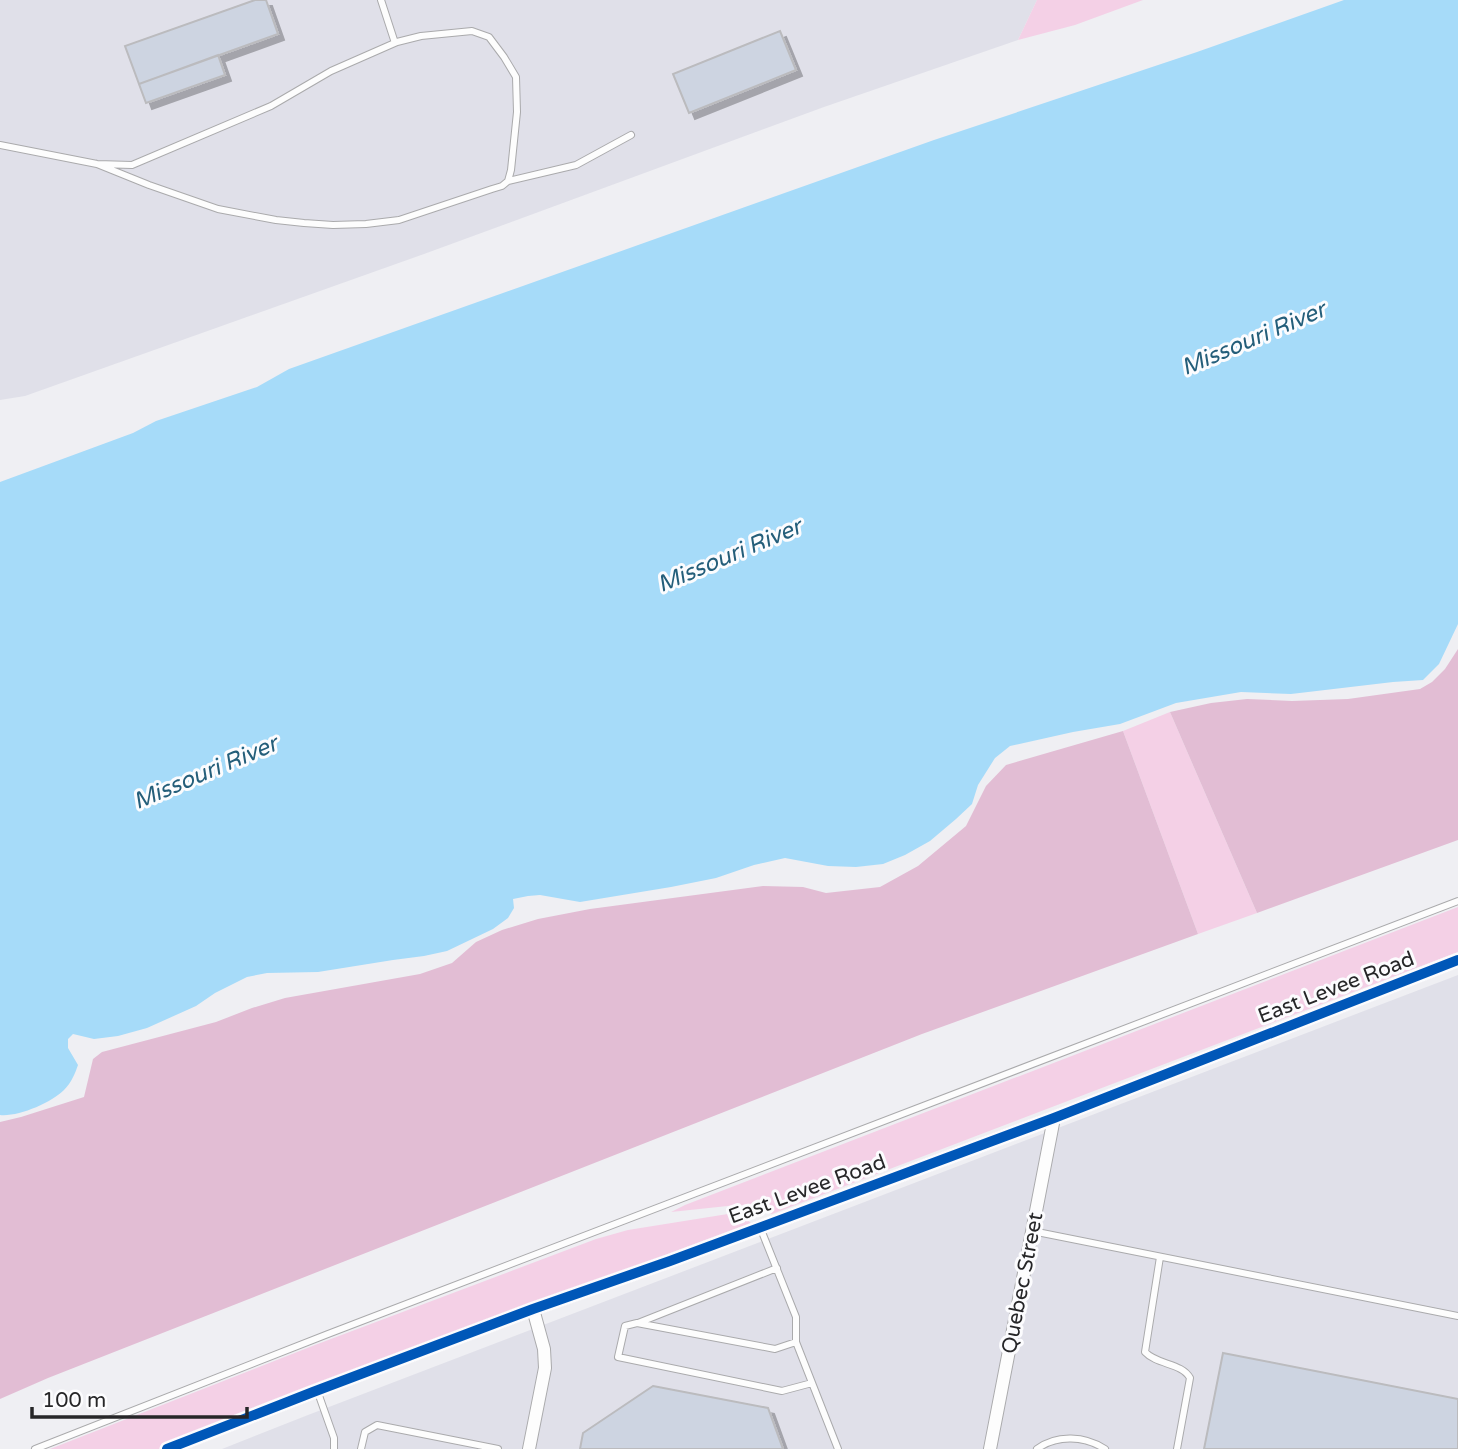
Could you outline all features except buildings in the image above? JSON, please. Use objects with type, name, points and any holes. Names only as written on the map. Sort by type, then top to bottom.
[{"type":"street","name":"East Levee Road","points":[[167,1449],[533,1309],[1054,1118],[1458,960]]},
{"type":"street","name":"Quebec Street","points":[[990,1449],[1054,1118]]},
{"type":"street","points":[[529,1449],[545,1368],[544,1349],[533,1309]]},
{"type":"lane","points":[[382,0],[395,43]]},
{"type":"lane","points":[[0,145],[97,164],[132,165],[271,106],[331,71],[395,43],[421,36],[472,32],[489,37],[516,77],[517,112],[508,181]]},
{"type":"lane","points":[[97,164],[149,186],[218,209],[276,220],[333,225],[366,224],[399,220],[502,186],[508,181],[576,165],[631,135]]},
{"type":"lane","points":[[35,1449],[1458,901]]},
{"type":"lane","points":[[760,1227],[796,1317],[796,1342],[838,1449]]},
{"type":"lane","points":[[1032,1231],[1458,1316]]},
{"type":"lane","points":[[1160,1257],[1145,1352],[1150,1358],[1185,1370],[1190,1378],[1177,1449]]},
{"type":"lane","points":[[777,1268],[625,1326],[618,1357],[782,1391],[812,1382]]},
{"type":"lane","points":[[637,1323],[775,1349],[796,1342]]},
{"type":"lane","points":[[317,1390],[334,1438],[334,1449]]},
{"type":"lane","points":[[361,1449],[365,1432],[377,1425],[498,1449]]},
{"type":"lane","points":[[1037,1449],[1046,1443],[1066,1438],[1087,1439],[1105,1449]]},
{"type":"shaded area","points":[[0,0],[1037,0],[1018,40],[824,107],[424,254],[25,396],[0,400]]},
{"type":"shaded area","points":[[1037,0],[1143,0],[1075,25],[1018,40]]},
{"type":"shaded area","points":[[1458,649],[1458,840],[1257,913],[1170,712],[1247,699],[1348,699],[1420,689],[1445,669]]},
{"type":"shaded area","points":[[1170,712],[1257,913],[1198,934],[1123,731]]},
{"type":"shaded area","points":[[1123,731],[1198,934],[922,1034],[0,1399],[0,1122],[84,1097],[93,1059],[102,1052],[216,1022],[285,998],[420,974],[452,963],[476,942],[502,930],[538,919],[590,909],[763,886],[803,887],[826,893],[880,887],[918,866],[966,826],[986,786],[1006,765]]},
{"type":"shaded area","points":[[1458,907],[1458,952],[772,1214],[751,1206],[737,1205],[671,1212],[685,1205]]},
{"type":"shaded area","points":[[1458,975],[1458,1449],[222,1449],[308,1415]]},
{"type":"shaded area","points":[[734,1213],[751,1223],[336,1378],[159,1449],[50,1449],[596,1239],[628,1230]]},
{"type":"water","name":"Missouri River","points":[[1344,0],[1458,0],[1458,624],[1439,664],[1423,680],[1291,694],[1241,692],[1176,703],[1120,724],[1010,746],[995,758],[978,785],[972,804],[956,819],[930,841],[883,864],[828,866],[785,858],[716,878],[580,902],[540,895],[528,896],[513,899],[514,908],[508,918],[493,929],[447,951],[318,972],[267,973],[247,977],[196,1006],[147,1028],[94,1039],[73,1034],[68,1039],[68,1048],[78,1065],[66,1087],[51,1100],[34,1108],[16,1114],[0,1115],[0,482],[133,433],[156,421],[257,387],[289,369],[934,140]]},
{"type":"cycle path","points":[[167,1449],[533,1309],[1054,1118],[1458,960]]}]
